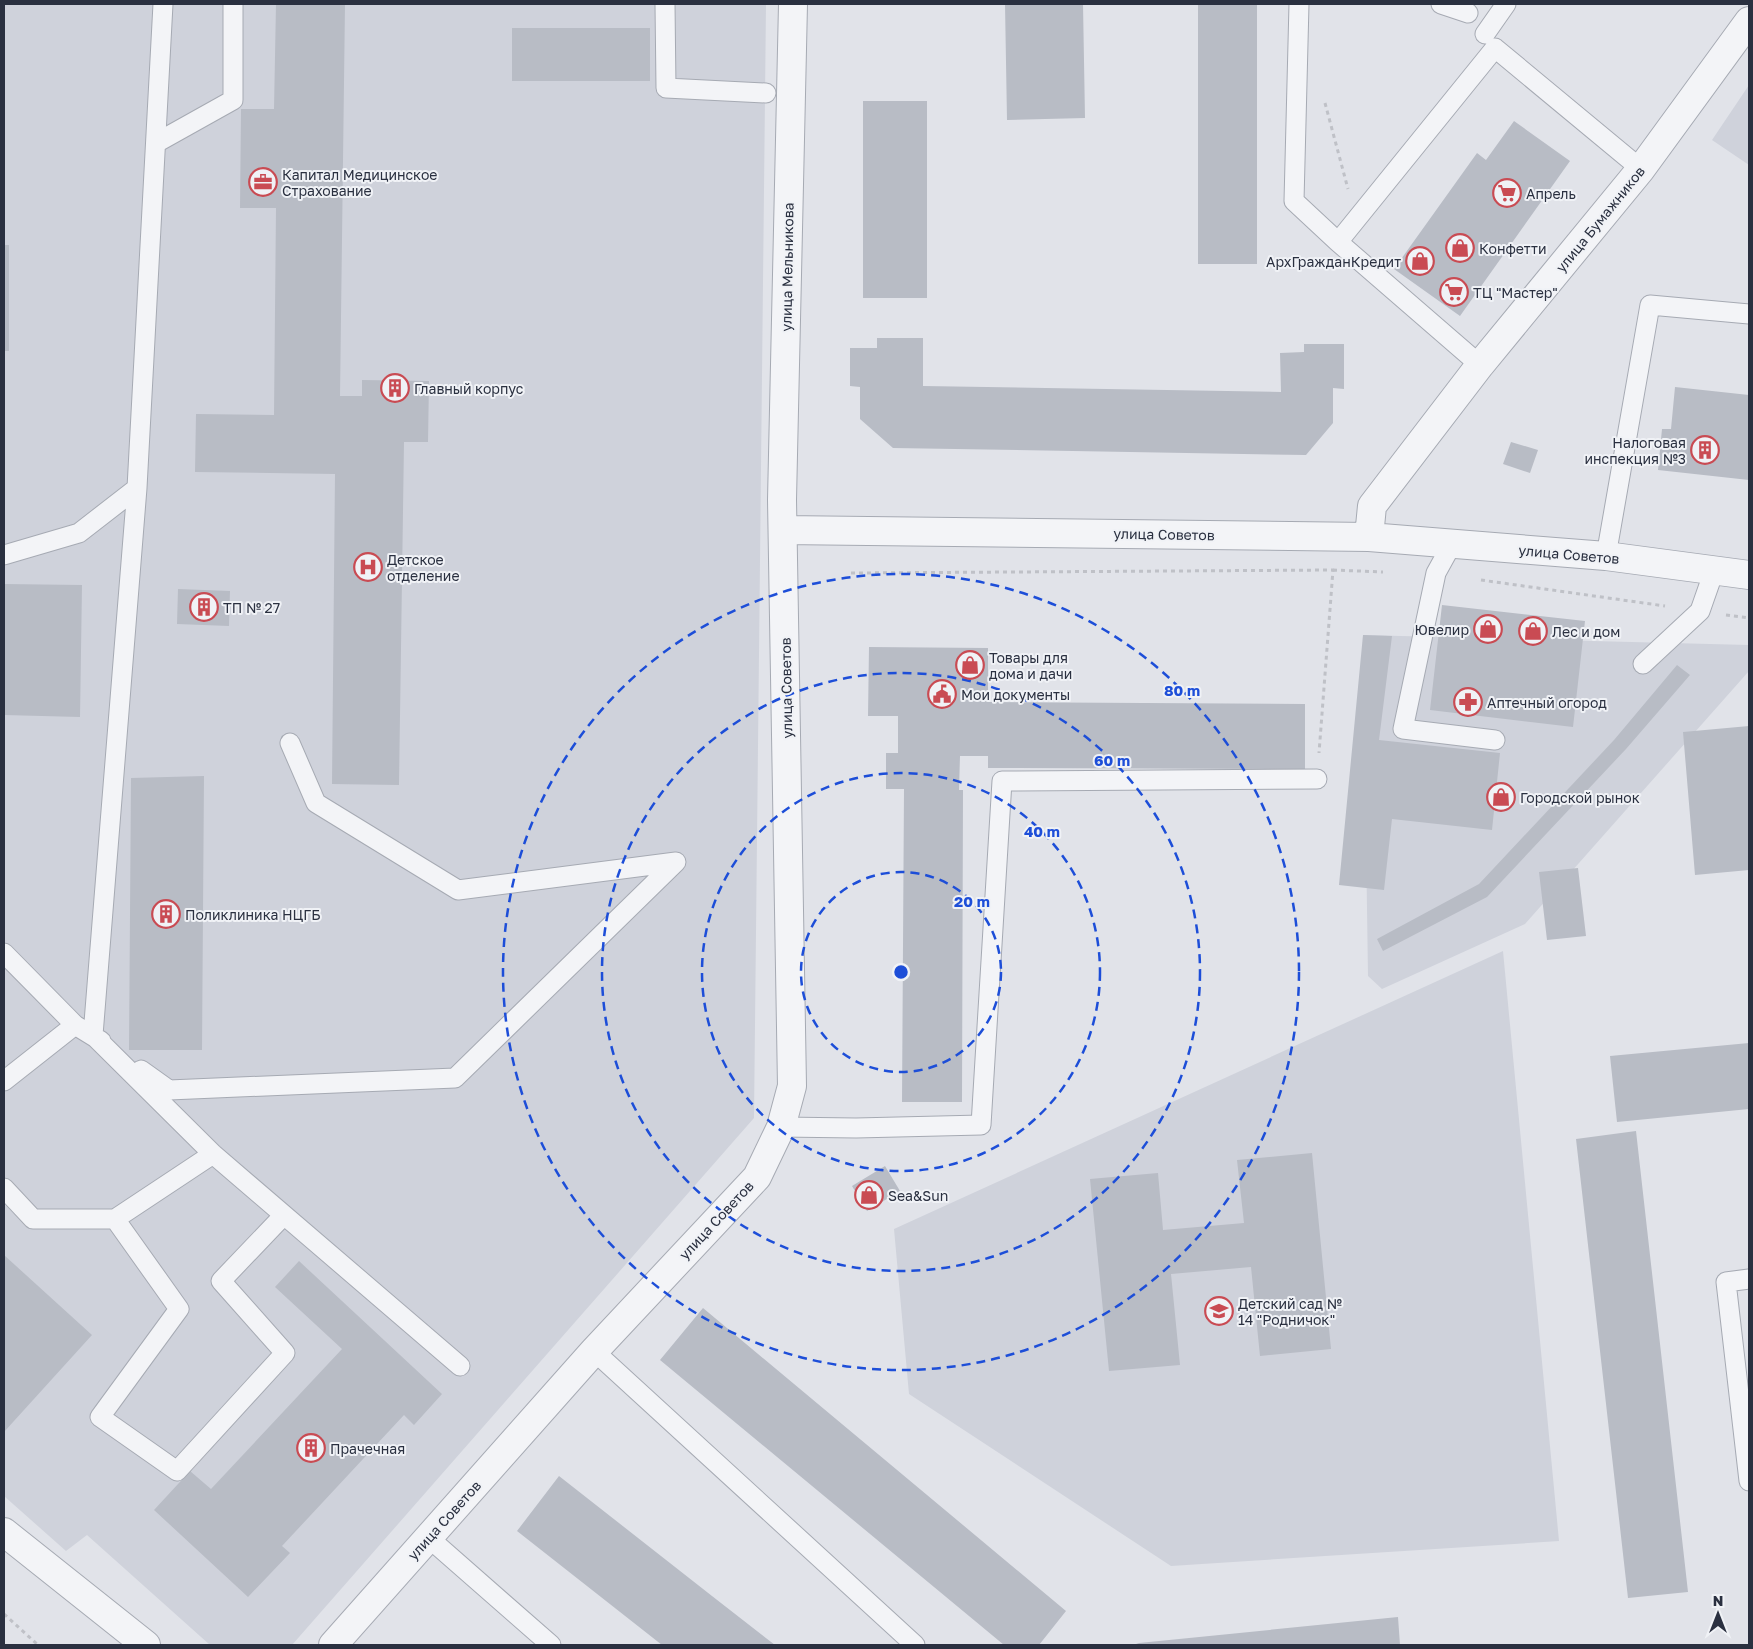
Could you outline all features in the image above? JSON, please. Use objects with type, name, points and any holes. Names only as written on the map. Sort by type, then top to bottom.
[{"type":"street","name":"улица Мельникова","points":[[783,530],[793,4]]},
{"type":"street","name":"улица Бумажников","points":[[1369,537],[1372,506],[1480,364],[1642,169],[1749,22]]},
{"type":"street","name":"улица Советов","points":[[333,1645],[594,1351],[757,1177],[781,1127],[792,1086],[783,530],[1369,537],[1606,556],[1749,575]]},
{"type":"street","points":[[4,1532],[146,1645]]},
{"type":"lane","points":[[163,4],[137,488],[93,1035],[213,1154],[460,1366]]},
{"type":"lane","points":[[156,143],[232,100],[233,4]]},
{"type":"lane","points":[[665,4],[666,88],[766,93]]},
{"type":"lane","points":[[1301,4],[1294,201],[1338,242],[1480,364]]},
{"type":"lane","points":[[1441,4],[1468,13]]},
{"type":"lane","points":[[1485,34],[1506,4]]},
{"type":"lane","points":[[1338,242],[1495,48],[1642,169]]},
{"type":"lane","points":[[1606,556],[1650,305],[1749,314]]},
{"type":"lane","points":[[4,555],[79,533],[137,488]]},
{"type":"lane","points":[[1452,544],[1436,573],[1403,729],[1495,740]]},
{"type":"lane","points":[[1643,664],[1700,611],[1714,571]]},
{"type":"lane","points":[[4,954],[75,1025],[93,1035],[169,1090],[455,1078],[676,862],[458,890],[316,803],[290,743]]},
{"type":"lane","points":[[781,1127],[856,1128],[980,1125],[1002,781],[1317,779]]},
{"type":"lane","points":[[4,1081],[75,1025]]},
{"type":"lane","points":[[4,1188],[33,1219],[115,1219],[213,1154]]},
{"type":"lane","points":[[115,1219],[180,1309],[100,1417],[177,1471],[285,1352],[221,1281],[284,1215]]},
{"type":"lane","points":[[1749,1279],[1726,1282],[1749,1481]]},
{"type":"lane","points":[[594,1351],[915,1645]]},
{"type":"lane","points":[[429,1538],[551,1645]]},
{"type":"path","points":[[1323,95],[1356,220]]},
{"type":"path","points":[[1317,779],[1334,570]]},
{"type":"path","points":[[851,572],[1334,570],[1390,572]]},
{"type":"path","points":[[1436,573],[1749,618]]},
{"type":"path","points":[[4,1614],[38,1645]]},
{"type":"shaded area","points":[[4,4],[766,4],[754,1118],[292,1645],[210,1645],[87,1535],[66,1551],[4,1496]]},
{"type":"shaded area","points":[[1749,85],[1749,165],[1712,140]]},
{"type":"shaded area","name":"Городской рынок","points":[[1363,635],[1749,645],[1749,671],[1525,924],[1382,989],[1368,976]]},
{"type":"shaded area","name":"Детский сад № 14 \"Родничок\"","points":[[1503,951],[1559,1541],[1171,1566],[909,1394],[894,1229]]},
{"type":"building","name":"Главный корпус","points":[[276,4],[345,4],[340,396],[362,396],[362,380],[429,381],[428,442],[404,442],[399,785],[332,784],[335,474],[195,472],[196,414],[274,415],[276,208],[240,208],[241,109],[274,109]]},
{"type":"building","points":[[1005,4],[1083,4],[1085,118],[1007,120]]},
{"type":"building","points":[[1198,4],[1257,4],[1257,264],[1198,264]]},
{"type":"building","points":[[512,28],[650,28],[650,81],[512,81]]},
{"type":"building","points":[[863,101],[927,101],[927,298],[863,298]]},
{"type":"building","points":[[1514,121],[1570,161],[1460,316],[1394,269],[1477,153],[1486,160]]},
{"type":"building","points":[[4,245],[9,245],[9,351],[4,351]]},
{"type":"building","points":[[877,338],[923,338],[923,386],[1281,392],[1280,353],[1304,352],[1304,344],[1344,344],[1344,389],[1333,388],[1333,423],[1306,455],[893,448],[860,419],[860,387],[850,386],[850,348],[877,348]]},
{"type":"building","name":"Налоговая инспекция №3","points":[[1675,387],[1749,395],[1749,480],[1658,470],[1662,429],[1671,429]]},
{"type":"building","points":[[1511,442],[1538,450],[1530,473],[1503,464]]},
{"type":"building","points":[[4,584],[82,585],[80,717],[4,715]]},
{"type":"building","name":"ТП № 27","points":[[178,589],[230,591],[229,626],[177,624]]},
{"type":"building","points":[[1442,605],[1585,621],[1573,727],[1430,710]]},
{"type":"building","points":[[1363,635],[1392,636],[1379,740],[1500,753],[1492,830],[1392,819],[1384,890],[1339,885]]},
{"type":"building","points":[[869,647],[988,648],[988,702],[1305,704],[1305,769],[988,768],[988,756],[960,756],[959,790],[963,790],[962,1102],[902,1102],[904,789],[886,789],[886,753],[898,753],[898,716],[868,716]]},
{"type":"building","points":[[1677,665],[1690,675],[1626,749],[1487,897],[1383,951],[1377,939],[1479,884],[1614,740]]},
{"type":"building","points":[[1749,726],[1749,870],[1695,875],[1683,732]]},
{"type":"building","name":"Поликлиника НЦГБ","points":[[204,776],[202,1050],[129,1050],[131,778]]},
{"type":"building","points":[[1578,868],[1586,936],[1547,940],[1539,872]]},
{"type":"building","points":[[1749,1043],[1749,1109],[1617,1122],[1610,1056]]},
{"type":"building","points":[[1636,1131],[1688,1592],[1628,1598],[1576,1139]]},
{"type":"building","points":[[1312,1153],[1331,1349],[1260,1356],[1251,1267],[1171,1274],[1180,1365],[1109,1371],[1090,1179],[1158,1173],[1163,1230],[1244,1223],[1237,1160]]},
{"type":"building","points":[[885,1166],[900,1191],[867,1211],[852,1186]]},
{"type":"building","points":[[4,1255],[92,1335],[4,1432]]},
{"type":"building","name":"Прачечная","points":[[299,1261],[442,1394],[414,1425],[404,1415],[282,1546],[290,1553],[248,1597],[154,1510],[190,1471],[211,1489],[342,1349],[275,1287]]},
{"type":"building","points":[[703,1308],[1066,1611],[1039,1645],[1004,1645],[660,1360]]},
{"type":"building","points":[[559,1476],[775,1645],[662,1645],[517,1531]]},
{"type":"building","points":[[1398,1617],[1400,1645],[1133,1645],[1139,1643]]},
{"type":"place","name":"Капитал Медицинское Страхование","points":[[263,182]]},
{"type":"place","name":"Апрель","points":[[1507,193]]},
{"type":"place","name":"Конфетти","points":[[1460,248]]},
{"type":"place","name":"АрхГражданКредит","points":[[1420,261]]},
{"type":"place","name":"ТЦ \"Мастер\"","points":[[1454,292]]},
{"type":"place","name":"Главный корпус","points":[[395,388]]},
{"type":"place","name":"Налоговая инспекция №3","points":[[1705,450]]},
{"type":"place","name":"Детское отделение","points":[[368,567]]},
{"type":"place","name":"ТП № 27","points":[[204,607]]},
{"type":"place","name":"Ювелир","points":[[1488,629]]},
{"type":"place","name":"Лес и дом","points":[[1533,631]]},
{"type":"place","name":"Товары для дома и дачи","points":[[970,665]]},
{"type":"place","name":"Мои документы","points":[[942,694]]},
{"type":"place","name":"Аптечный огород","points":[[1468,702]]},
{"type":"place","name":"Городской рынок","points":[[1501,797]]},
{"type":"place","name":"Поликлиника НЦГБ","points":[[166,914]]},
{"type":"place","name":"Sea&Sun","points":[[869,1195]]},
{"type":"place","name":"Детский сад № 14 \"Родничок\"","points":[[1219,1311]]},
{"type":"place","name":"Прачечная","points":[[311,1448]]}]
